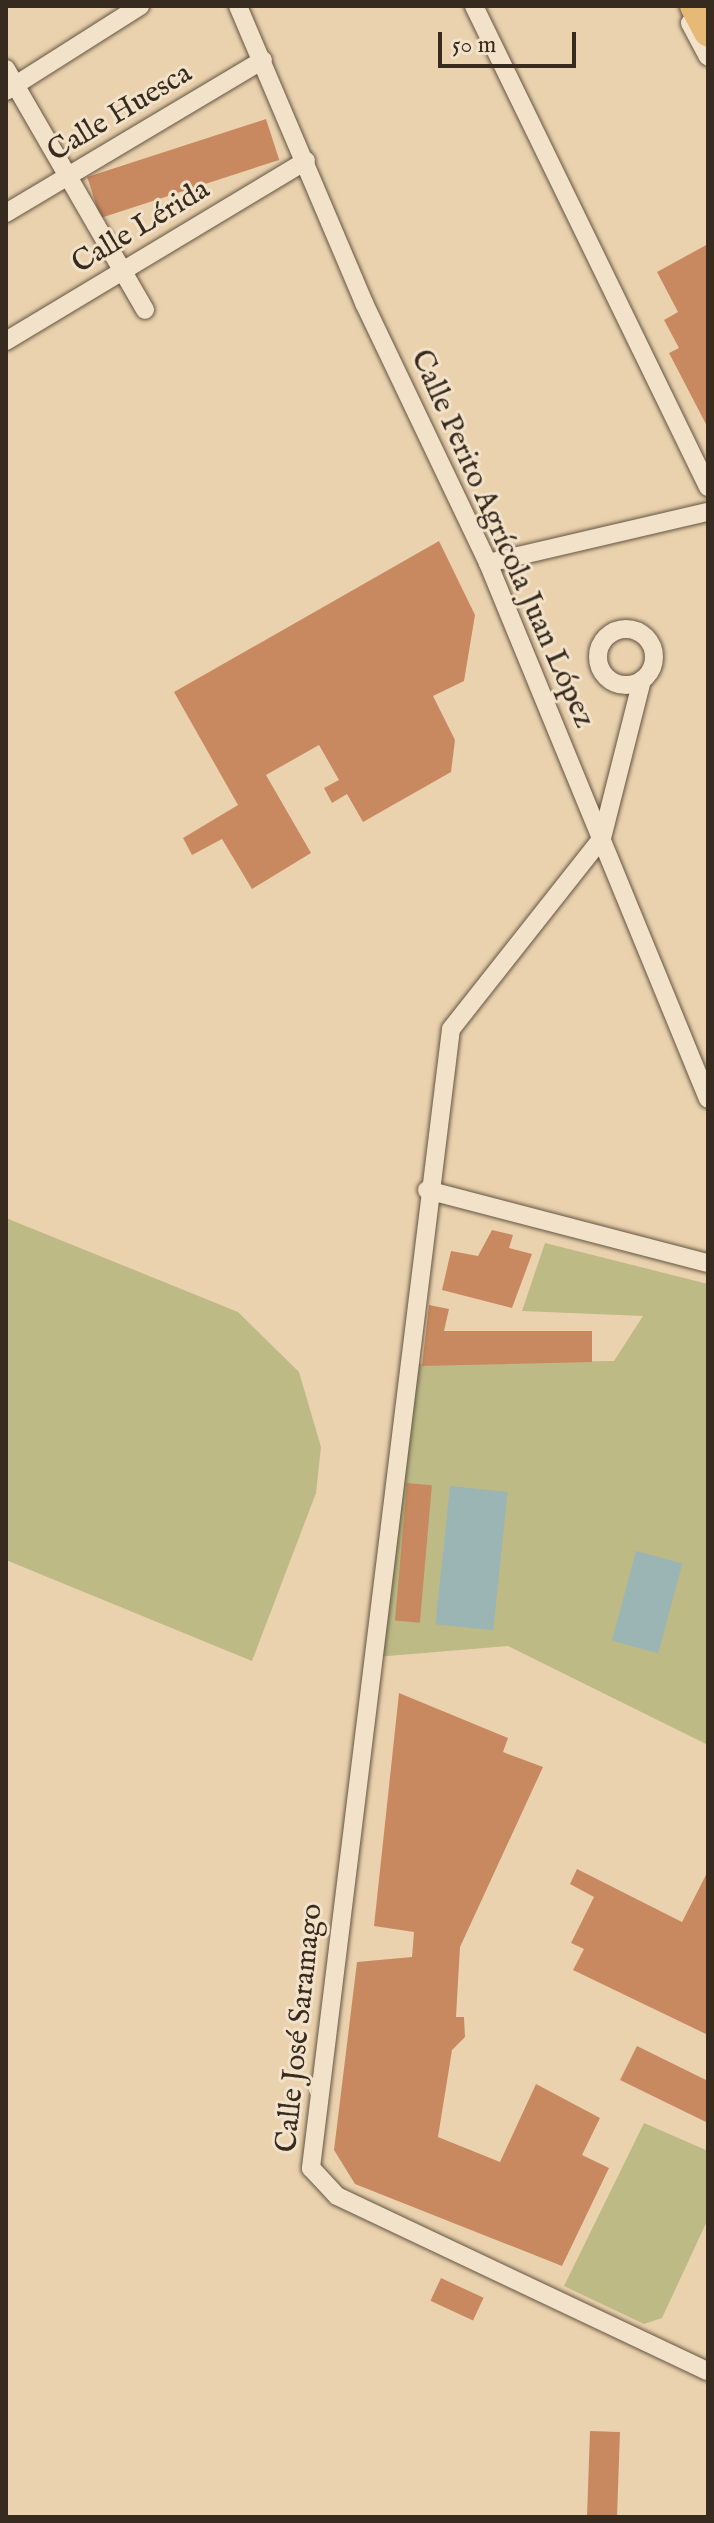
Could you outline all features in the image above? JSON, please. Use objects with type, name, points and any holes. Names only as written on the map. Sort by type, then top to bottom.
[{"type":"main road","points":[[694,6],[708,32]]},
{"type":"street","points":[[140,6],[9,82],[145,310]]},
{"type":"street","name":"Calle Perito Agrícola Juan López","points":[[238,6],[488,563],[708,1099]]},
{"type":"street","points":[[474,6],[708,487]]},
{"type":"street","points":[[681,6],[708,57]]},
{"type":"street","name":"Calle Huesca","points":[[6,213],[263,60]]},
{"type":"street","name":"Calle Lérida","points":[[6,341],[306,161]]},
{"type":"street","points":[[488,563],[708,512]]},
{"type":"street","points":[[602,838],[642,680]]},
{"type":"street","name":"Calle José Saramago","points":[[602,838],[451,1029],[427,1190],[311,2168],[337,2196],[708,2371]]},
{"type":"street","points":[[427,1190],[708,1263]]},
{"type":"shaded area","points":[[6,1218],[238,1312],[299,1372],[321,1447],[316,1493],[252,1661],[6,1560]]},
{"type":"shaded area","points":[[545,1243],[708,1284],[708,1745],[508,1646],[376,1657],[410,1364],[614,1361],[643,1316],[522,1311]]},
{"type":"shaded area","points":[[644,2123],[708,2151],[708,2219],[662,2318],[644,2324],[564,2286]]},
{"type":"water","points":[[450,1486],[508,1492],[493,1630],[435,1624]]},
{"type":"water","points":[[636,1551],[682,1563],[658,1653],[612,1641]]},
{"type":"building","points":[[266,119],[279,160],[100,218],[87,177]]},
{"type":"building","points":[[708,244],[708,428],[669,353],[679,348],[664,320],[678,312],[657,272]]},
{"type":"building","points":[[439,541],[475,615],[464,681],[433,696],[455,740],[451,772],[363,822],[347,794],[332,803],[324,788],[339,780],[319,745],[266,775],[311,853],[252,889],[222,839],[192,855],[183,838],[238,805],[174,692]]},
{"type":"building","points":[[492,1230],[513,1235],[509,1248],[532,1254],[512,1308],[442,1290],[451,1251],[478,1256]]},
{"type":"building","points":[[429,1305],[449,1309],[444,1331],[592,1331],[592,1362],[422,1366]]},
{"type":"building","points":[[407,1483],[432,1485],[420,1623],[395,1620]]},
{"type":"building","points":[[399,1693],[508,1738],[503,1752],[543,1767],[460,1947],[456,2017],[464,2017],[465,2037],[452,2050],[438,2137],[500,2162],[536,2084],[600,2118],[582,2155],[609,2168],[562,2266],[355,2184],[334,2150],[357,1962],[412,1957],[414,1932],[374,1926]]},
{"type":"building","points":[[577,1869],[682,1922],[708,1871],[708,2035],[573,1970],[584,1949],[571,1943],[594,1897],[570,1884]]},
{"type":"building","points":[[637,2046],[708,2081],[708,2123],[620,2080]]},
{"type":"building","points":[[441,2278],[484,2298],[473,2321],[430,2301]]},
{"type":"building","points":[[590,2431],[620,2432],[617,2517],[587,2517]]}]
